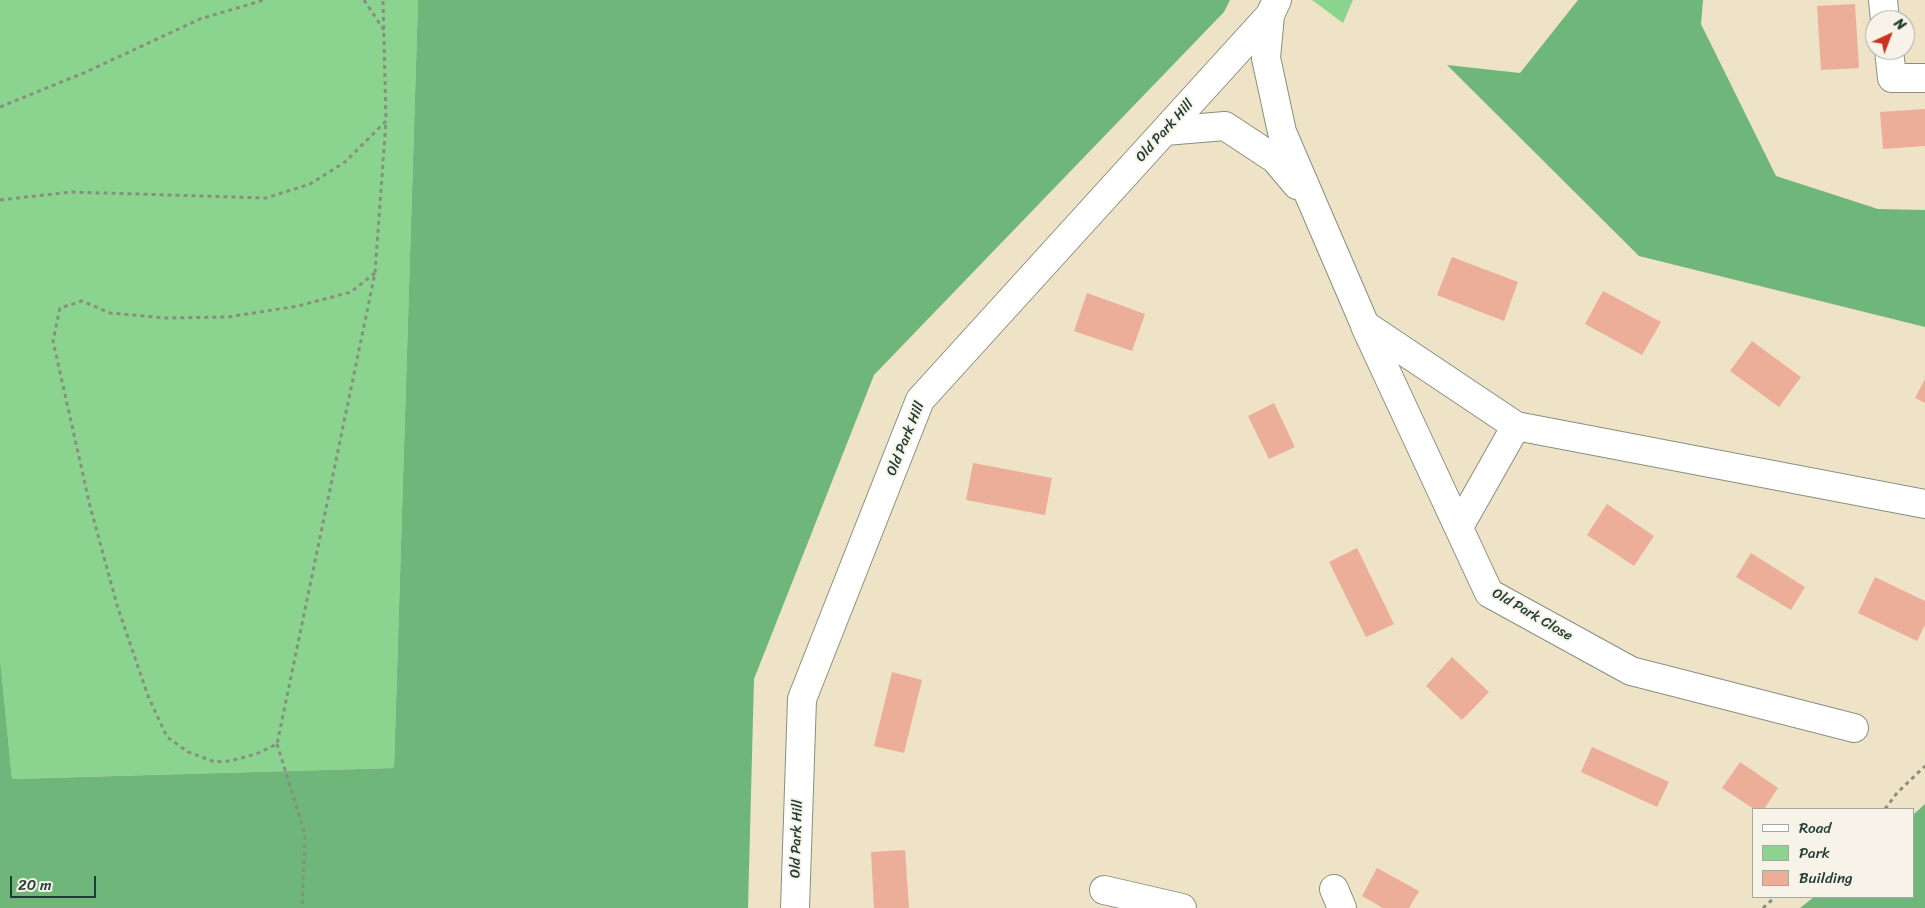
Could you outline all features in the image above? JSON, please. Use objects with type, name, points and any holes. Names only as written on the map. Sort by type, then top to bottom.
[{"type":"street","name":"Old Park Hill","points":[[795,908],[802,699],[920,400],[1165,131],[1274,7]]},
{"type":"street","points":[[1274,7],[1266,58],[1282,132],[1312,204]]},
{"type":"street","points":[[1890,60],[1892,78],[1925,78]]},
{"type":"street","points":[[1165,131],[1225,126],[1275,159],[1312,204]]},
{"type":"street","name":"Old Park Close","points":[[1312,204],[1365,325],[1460,525],[1489,593],[1631,671],[1854,728]]},
{"type":"street","points":[[1365,325],[1516,426],[1925,504]]},
{"type":"street","points":[[1460,525],[1516,426]]},
{"type":"street","points":[[1104,890],[1182,908]]},
{"type":"path","points":[[0,107],[86,72],[200,19],[264,0]]},
{"type":"path","points":[[364,0],[384,30]]},
{"type":"path","points":[[302,908],[305,834],[277,744],[375,273],[386,122],[383,0]]},
{"type":"path","points":[[0,200],[71,192],[266,198],[310,184],[346,162],[386,122]]},
{"type":"path","points":[[277,744],[230,762],[215,762],[188,752],[167,736],[148,696],[117,605],[90,506],[53,341],[60,308],[82,301],[110,313],[166,318],[228,317],[298,306],[351,292],[375,273]]},
{"type":"path","points":[[1886,808],[1897,793],[1925,766]]},
{"type":"path","points":[[1764,908],[1774,898]]},
{"type":"green space","points":[[0,0],[418,0],[394,768],[12,779],[0,658]]},
{"type":"green space","points":[[418,0],[1230,0],[1224,12],[874,375],[754,679],[748,908],[0,908],[0,658],[12,779],[394,768]]},
{"type":"green space","points":[[1312,0],[1353,0],[1343,23]]},
{"type":"green space","points":[[1578,0],[1703,0],[1701,24],[1776,176],[1878,209],[1925,210],[1925,327],[1639,256],[1447,65],[1520,73]]},
{"type":"green space","points":[[1925,804],[1925,908],[1800,908],[1813,898],[1915,898],[1915,813]]},
{"type":"building","points":[[1855,4],[1859,68],[1821,70],[1817,6]]},
{"type":"building","points":[[1925,109],[1925,146],[1883,149],[1880,112]]},
{"type":"building","points":[[1452,257],[1518,282],[1504,321],[1437,295]]},
{"type":"building","points":[[1603,291],[1661,322],[1642,355],[1585,324]]},
{"type":"building","points":[[1087,293],[1145,314],[1132,351],[1074,331]]},
{"type":"building","points":[[1752,341],[1801,377],[1779,407],[1730,371]]},
{"type":"building","points":[[1925,379],[1925,403],[1915,398]]},
{"type":"building","points":[[1274,403],[1295,447],[1269,459],[1248,416]]},
{"type":"building","points":[[973,463],[1052,478],[1045,515],[966,500]]},
{"type":"building","points":[[1607,504],[1654,536],[1634,566],[1587,535]]},
{"type":"building","points":[[1357,548],[1394,624],[1366,637],[1329,562]]},
{"type":"building","points":[[1751,553],[1805,587],[1791,610],[1736,577]]},
{"type":"building","points":[[1875,577],[1925,601],[1925,625],[1917,641],[1858,613]]},
{"type":"building","points":[[1452,657],[1489,692],[1462,720],[1426,686]]},
{"type":"building","points":[[892,672],[922,680],[904,753],[874,746]]},
{"type":"building","points":[[1592,747],[1669,782],[1657,807],[1581,772]]},
{"type":"building","points":[[1740,762],[1778,788],[1765,808],[1752,808],[1722,788]]},
{"type":"building","points":[[905,850],[909,908],[874,908],[871,852]]},
{"type":"building","points":[[1377,868],[1419,891],[1409,908],[1383,908],[1362,896]]}]
